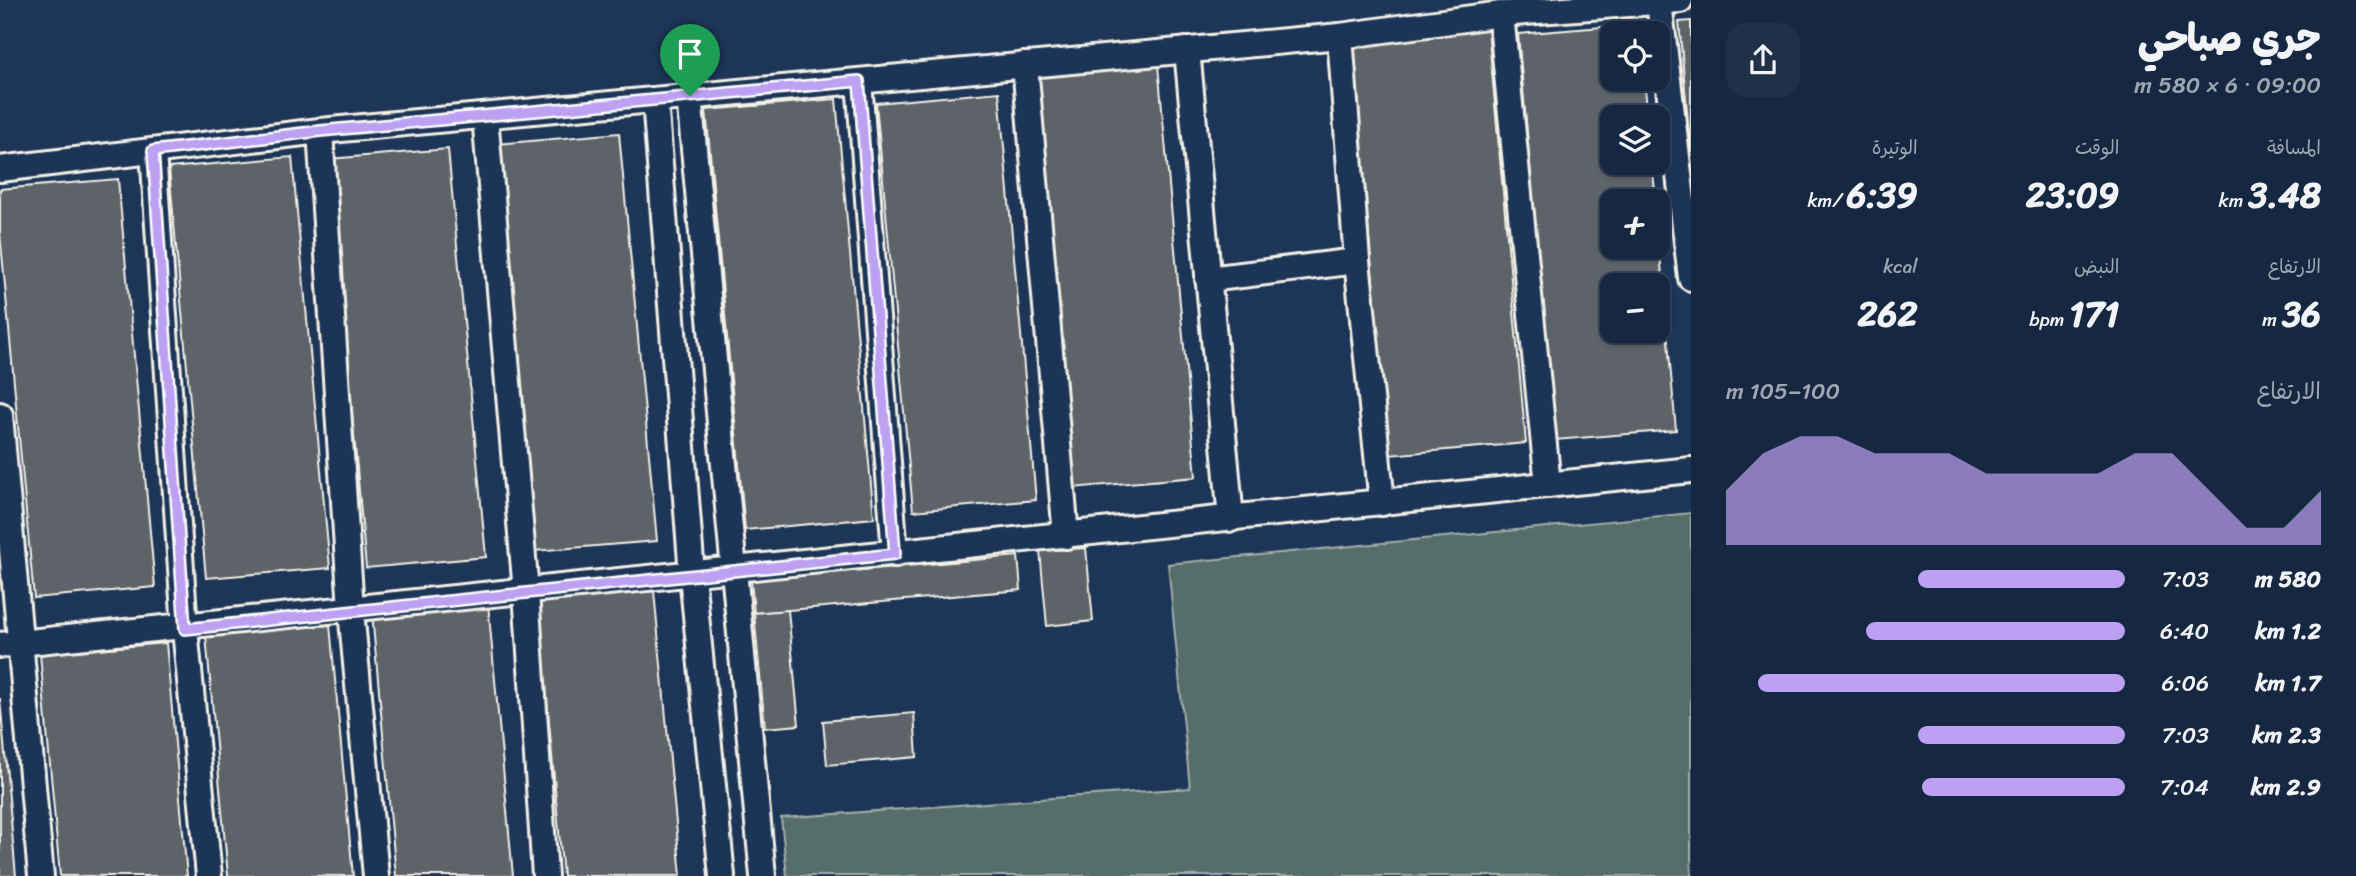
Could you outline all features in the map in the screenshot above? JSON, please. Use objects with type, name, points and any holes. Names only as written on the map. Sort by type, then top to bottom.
[{"type":"street","points":[[0,169],[320,131],[1340,36],[1501,14],[1670,1],[1691,278]]},
{"type":"street","points":[[1501,14],[1548,485]]},
{"type":"street","points":[[1340,36],[1357,261],[1382,503]]},
{"type":"street","points":[[1187,50],[1231,519]]},
{"type":"street","points":[[1025,65],[1066,536]]},
{"type":"street","points":[[859,81],[895,554]]},
{"type":"street","points":[[690,96],[710,341],[763,876]]},
{"type":"street","points":[[654,100],[676,339],[692,575],[722,876]]},
{"type":"street","points":[[485,116],[526,592],[545,876]]},
{"type":"street","points":[[320,131],[351,610],[376,876]]},
{"type":"street","points":[[153,151],[185,629],[209,876]]},
{"type":"street","points":[[1208,279],[1357,261]]},
{"type":"street","points":[[676,339],[710,341]]},
{"type":"street","points":[[0,415],[10,645],[41,876]]},
{"type":"street","points":[[10,645],[185,629],[1691,470]]},
{"type":"street","points":[[711,751],[751,746]]},
{"type":"green space","points":[[1691,513],[1691,876],[787,876],[781,818],[1190,788],[1168,564]]},
{"type":"building","points":[[1691,21],[1691,156],[1679,22]]},
{"type":"building","points":[[1600,27],[1600,91],[1645,91],[1647,105],[1600,105],[1600,175],[1653,175],[1655,189],[1600,189],[1600,259],[1661,259],[1662,273],[1600,273],[1600,343],[1668,343],[1676,430],[1555,440],[1518,34]]},
{"type":"building","points":[[1488,28],[1526,443],[1389,455],[1351,40]]},
{"type":"building","points":[[1158,65],[1196,477],[1072,488],[1034,76]]},
{"type":"building","points":[[999,92],[1036,500],[913,511],[876,103]]},
{"type":"building","points":[[836,99],[874,518],[745,530],[706,110]]},
{"type":"building","points":[[619,133],[657,541],[534,551],[497,144]]},
{"type":"building","points":[[448,149],[486,557],[366,568],[329,159]]},
{"type":"building","points":[[292,157],[330,568],[206,578],[169,168]]},
{"type":"building","points":[[118,179],[155,587],[34,598],[0,232],[0,189]]},
{"type":"building","points":[[1086,548],[1093,621],[1047,626],[1040,551]]},
{"type":"building","points":[[1018,556],[1021,590],[754,613],[751,580]]},
{"type":"building","points":[[654,591],[681,876],[563,876],[538,601]]},
{"type":"building","points":[[488,604],[513,876],[396,876],[372,614]]},
{"type":"building","points":[[788,610],[799,725],[765,728],[754,613]]},
{"type":"building","points":[[330,625],[353,876],[228,876],[206,636]]},
{"type":"building","points":[[166,643],[187,876],[60,876],[40,654]]},
{"type":"building","points":[[0,698],[16,876],[0,876]]},
{"type":"building","points":[[914,713],[917,757],[827,765],[823,721]]},
{"type":"route","points":[[859,81],[895,554],[185,629],[153,151],[320,131],[690,96],[859,81]]}]
